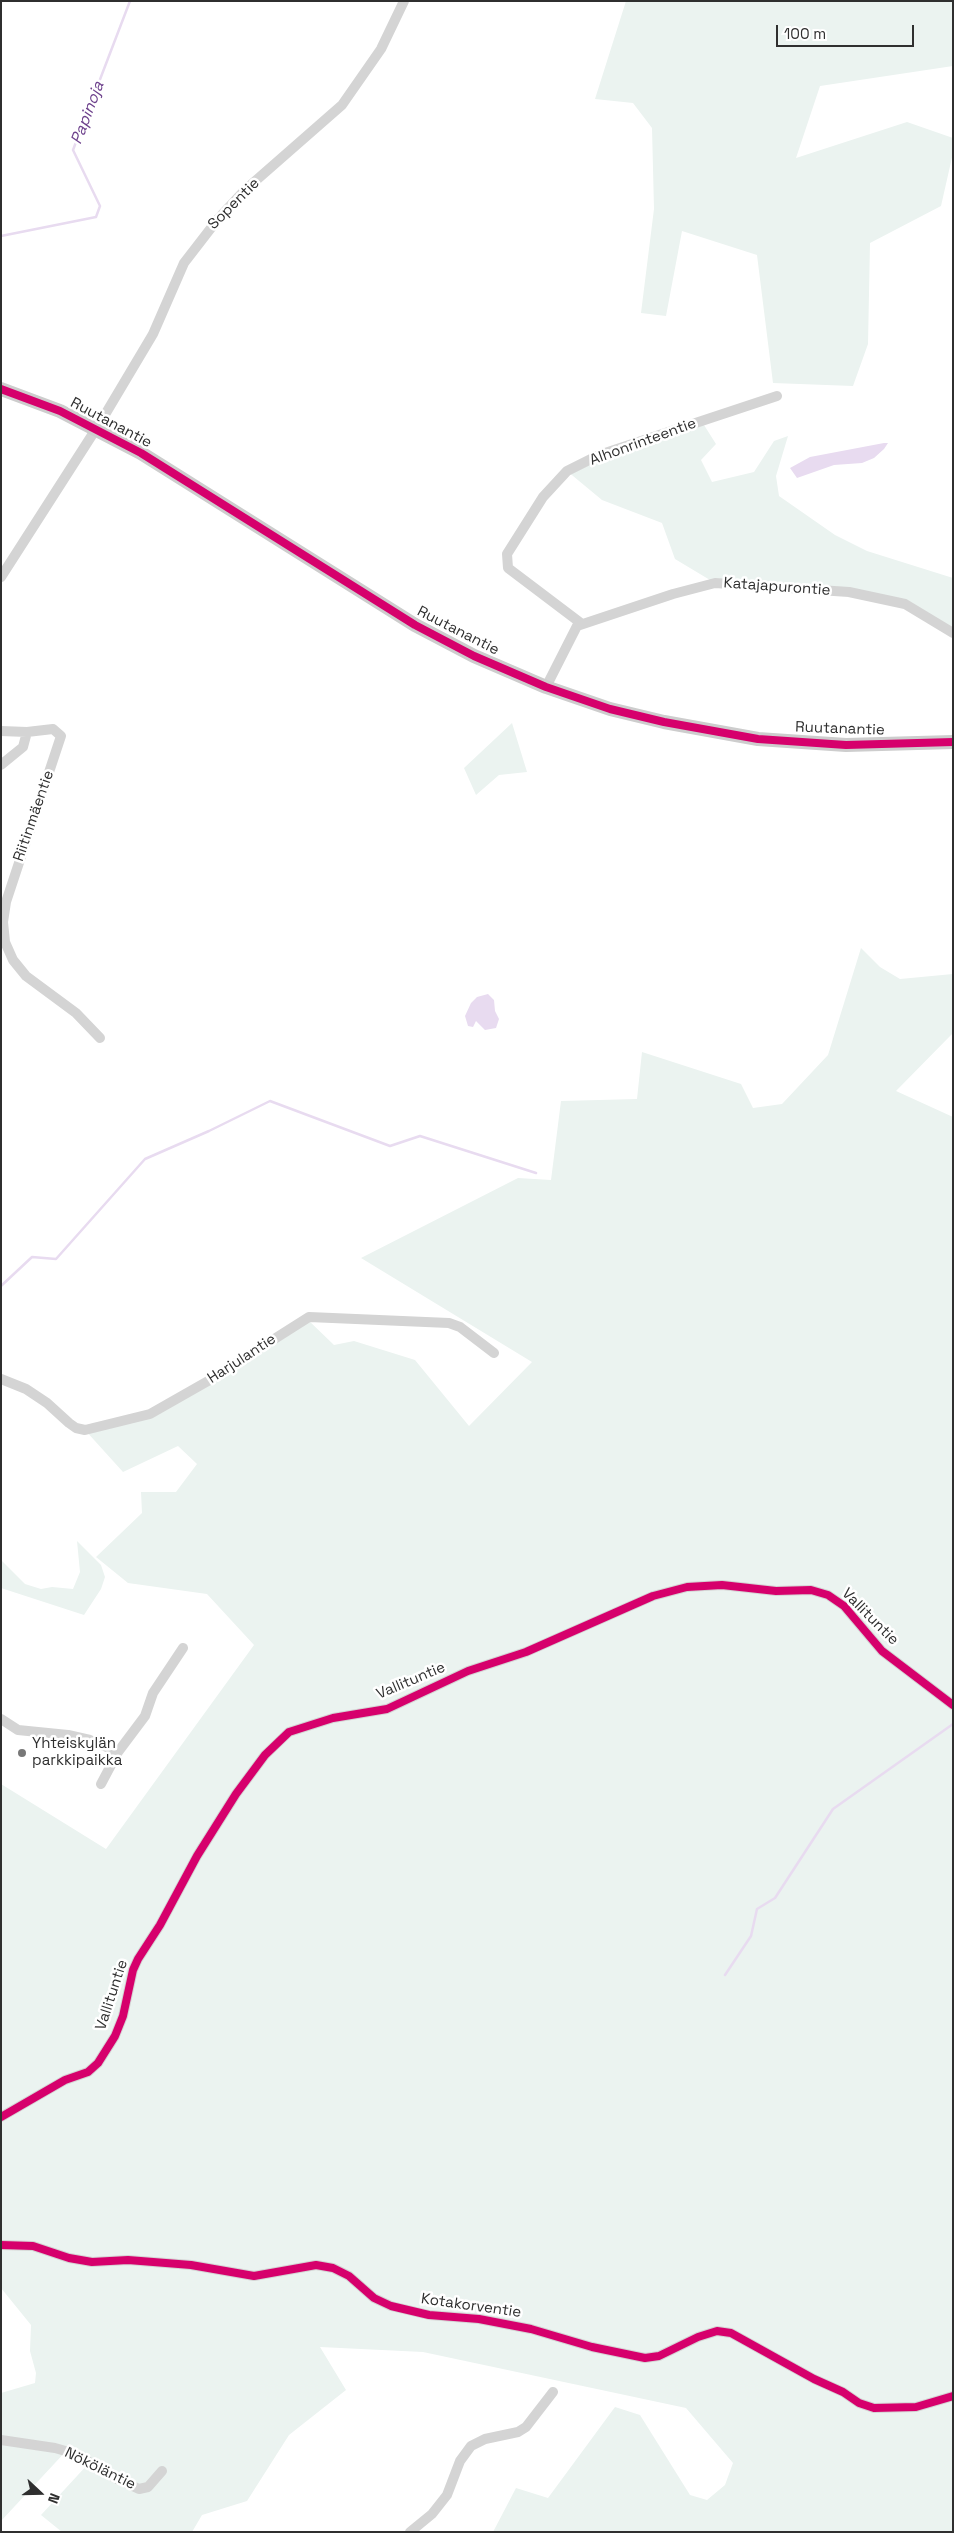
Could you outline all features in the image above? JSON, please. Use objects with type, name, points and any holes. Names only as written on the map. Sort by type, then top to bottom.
[{"type":"street","name":"Sopentie","points":[[95,430],[153,334],[184,263],[204,235],[245,190],[342,104],[381,49],[404,1]]},
{"type":"street","name":"Ruutanantie","points":[[1,389],[60,411],[141,453],[415,625],[474,656],[546,687],[610,709],[664,722],[758,739],[846,745],[953,742]]},
{"type":"street","name":"Alhonrinteentie","points":[[582,624],[508,568],[508,554],[543,497],[568,471],[599,455],[777,396]]},
{"type":"street","points":[[1,577],[95,430]]},
{"type":"street","name":"Katajapurontie","points":[[582,624],[673,594],[715,583],[849,592],[905,604],[953,633]]},
{"type":"street","points":[[546,687],[577,626],[582,624]]},
{"type":"street","name":"Riitinmäentie","points":[[1,731],[27,732],[53,729],[62,736],[6,902],[3,922],[5,942],[13,960],[26,976],[76,1013],[100,1038]]},
{"type":"street","points":[[1,765],[23,747],[27,732]]},
{"type":"street","name":"Harjulantie","points":[[1,1378],[26,1388],[76,1428],[85,1430],[150,1414],[208,1381],[309,1317],[449,1323],[476,1338],[494,1353]]},
{"type":"street","name":"Vallituntie","points":[[1,2117],[65,2080],[88,2072],[98,2063],[115,2036],[123,2016],[133,1970],[138,1959],[160,1925],[198,1856],[248,1778],[265,1755],[289,1732],[333,1718],[387,1709],[468,1671],[526,1652],[654,1596],[688,1587],[722,1585],[776,1591],[811,1590],[828,1595],[844,1606],[882,1651],[953,1705]]},
{"type":"street","points":[[101,1784],[118,1752],[145,1716],[153,1693],[183,1648]]},
{"type":"street","points":[[1,1719],[18,1730],[68,1735],[90,1740],[118,1752]]},
{"type":"street","name":"Kotakorventie","points":[[1,2245],[32,2246],[69,2258],[92,2262],[128,2260],[191,2265],[254,2276],[316,2265],[333,2268],[348,2276],[374,2298],[391,2306],[429,2315],[479,2319],[531,2329],[592,2347],[645,2358],[659,2356],[698,2337],[717,2331],[731,2333],[814,2379],[843,2392],[858,2404],[874,2408],[916,2407],[953,2396]]},
{"type":"street","points":[[410,2532],[432,2514],[447,2495],[460,2461],[472,2446],[485,2439],[518,2432],[526,2427],[553,2392]]},
{"type":"street","name":"Nököläntie","points":[[1,2440],[55,2448],[76,2454],[115,2478],[139,2489],[148,2486],[162,2471]]},
{"type":"shaded area","points":[[626,1],[953,1],[953,66],[820,86],[796,158],[907,122],[953,138],[953,153],[941,206],[870,243],[868,344],[853,386],[773,383],[757,255],[682,231],[666,316],[641,313],[654,209],[652,128],[633,103],[595,99]]},
{"type":"shaded area","points":[[704,425],[716,444],[701,460],[712,482],[754,472],[774,441],[788,436],[776,476],[779,496],[835,535],[867,551],[953,578],[953,633],[905,604],[849,592],[715,583],[675,559],[662,523],[602,500],[567,471],[599,455]]},
{"type":"shaded area","points":[[888,443],[884,449],[874,458],[862,463],[834,465],[797,478],[790,468],[810,457]]},
{"type":"shaded area","points":[[512,723],[527,772],[499,775],[476,795],[464,768]]},
{"type":"shaded area","points":[[861,948],[880,967],[900,979],[953,974],[953,1033],[896,1091],[953,1117],[953,2532],[493,2532],[516,2488],[548,2498],[615,2407],[640,2415],[690,2495],[707,2500],[725,2485],[733,2463],[686,2408],[423,2352],[320,2347],[346,2390],[289,2435],[247,2501],[202,2515],[192,2532],[62,2532],[41,2515],[89,2463],[68,2449],[1,2521],[1,2393],[35,2383],[36,2373],[30,2351],[31,2325],[1,2288],[1,1784],[106,1849],[254,1645],[207,1594],[128,1583],[96,1557],[142,1513],[141,1492],[176,1492],[197,1464],[178,1446],[123,1472],[85,1430],[140,1417],[306,1318],[334,1345],[354,1341],[415,1360],[469,1426],[532,1362],[361,1258],[518,1178],[551,1180],[561,1101],[637,1099],[642,1052],[741,1084],[753,1108],[782,1104],[828,1055]]},
{"type":"shaded area","points":[[488,994],[494,1000],[495,1011],[499,1019],[496,1028],[485,1030],[476,1021],[473,1027],[468,1026],[465,1016],[471,1003],[477,997]]},
{"type":"shaded area","points":[[77,1541],[101,1565],[105,1577],[101,1589],[84,1615],[1,1588],[1,1560],[25,1584],[41,1589],[52,1587],[73,1589],[80,1572]]},
{"type":"waterway","name":"Papinoja","points":[[1,236],[96,217],[100,206],[73,150],[130,1]]},
{"type":"waterway","points":[[1,1286],[32,1257],[56,1259],[145,1159],[209,1131],[270,1101],[390,1146],[420,1136],[536,1173]]},
{"type":"waterway","points":[[725,1975],[751,1936],[757,1909],[775,1898],[833,1809],[953,1724]]},
{"type":"cycle path","points":[[1,389],[60,411],[141,453],[415,625],[474,656],[546,687],[610,709],[664,722],[758,739],[846,745],[953,742]]},
{"type":"cycle path","points":[[1,2117],[65,2080],[88,2072],[98,2063],[115,2036],[123,2016],[133,1970],[138,1959],[160,1925],[197,1856],[236,1794],[265,1755],[289,1732],[333,1718],[387,1709],[468,1671],[526,1652],[653,1596],[687,1587],[722,1585],[776,1591],[811,1590],[828,1595],[844,1606],[882,1651],[953,1705]]},
{"type":"cycle path","points":[[1,2245],[33,2246],[69,2258],[92,2262],[128,2260],[191,2265],[254,2276],[316,2265],[333,2268],[349,2276],[374,2298],[391,2306],[429,2315],[479,2319],[531,2329],[592,2347],[645,2358],[659,2356],[698,2337],[717,2331],[731,2333],[814,2379],[843,2392],[859,2403],[874,2408],[916,2407],[953,2396]]},
{"type":"place","name":"Yhteiskylän parkkipaikka","points":[[22,1753]]}]
